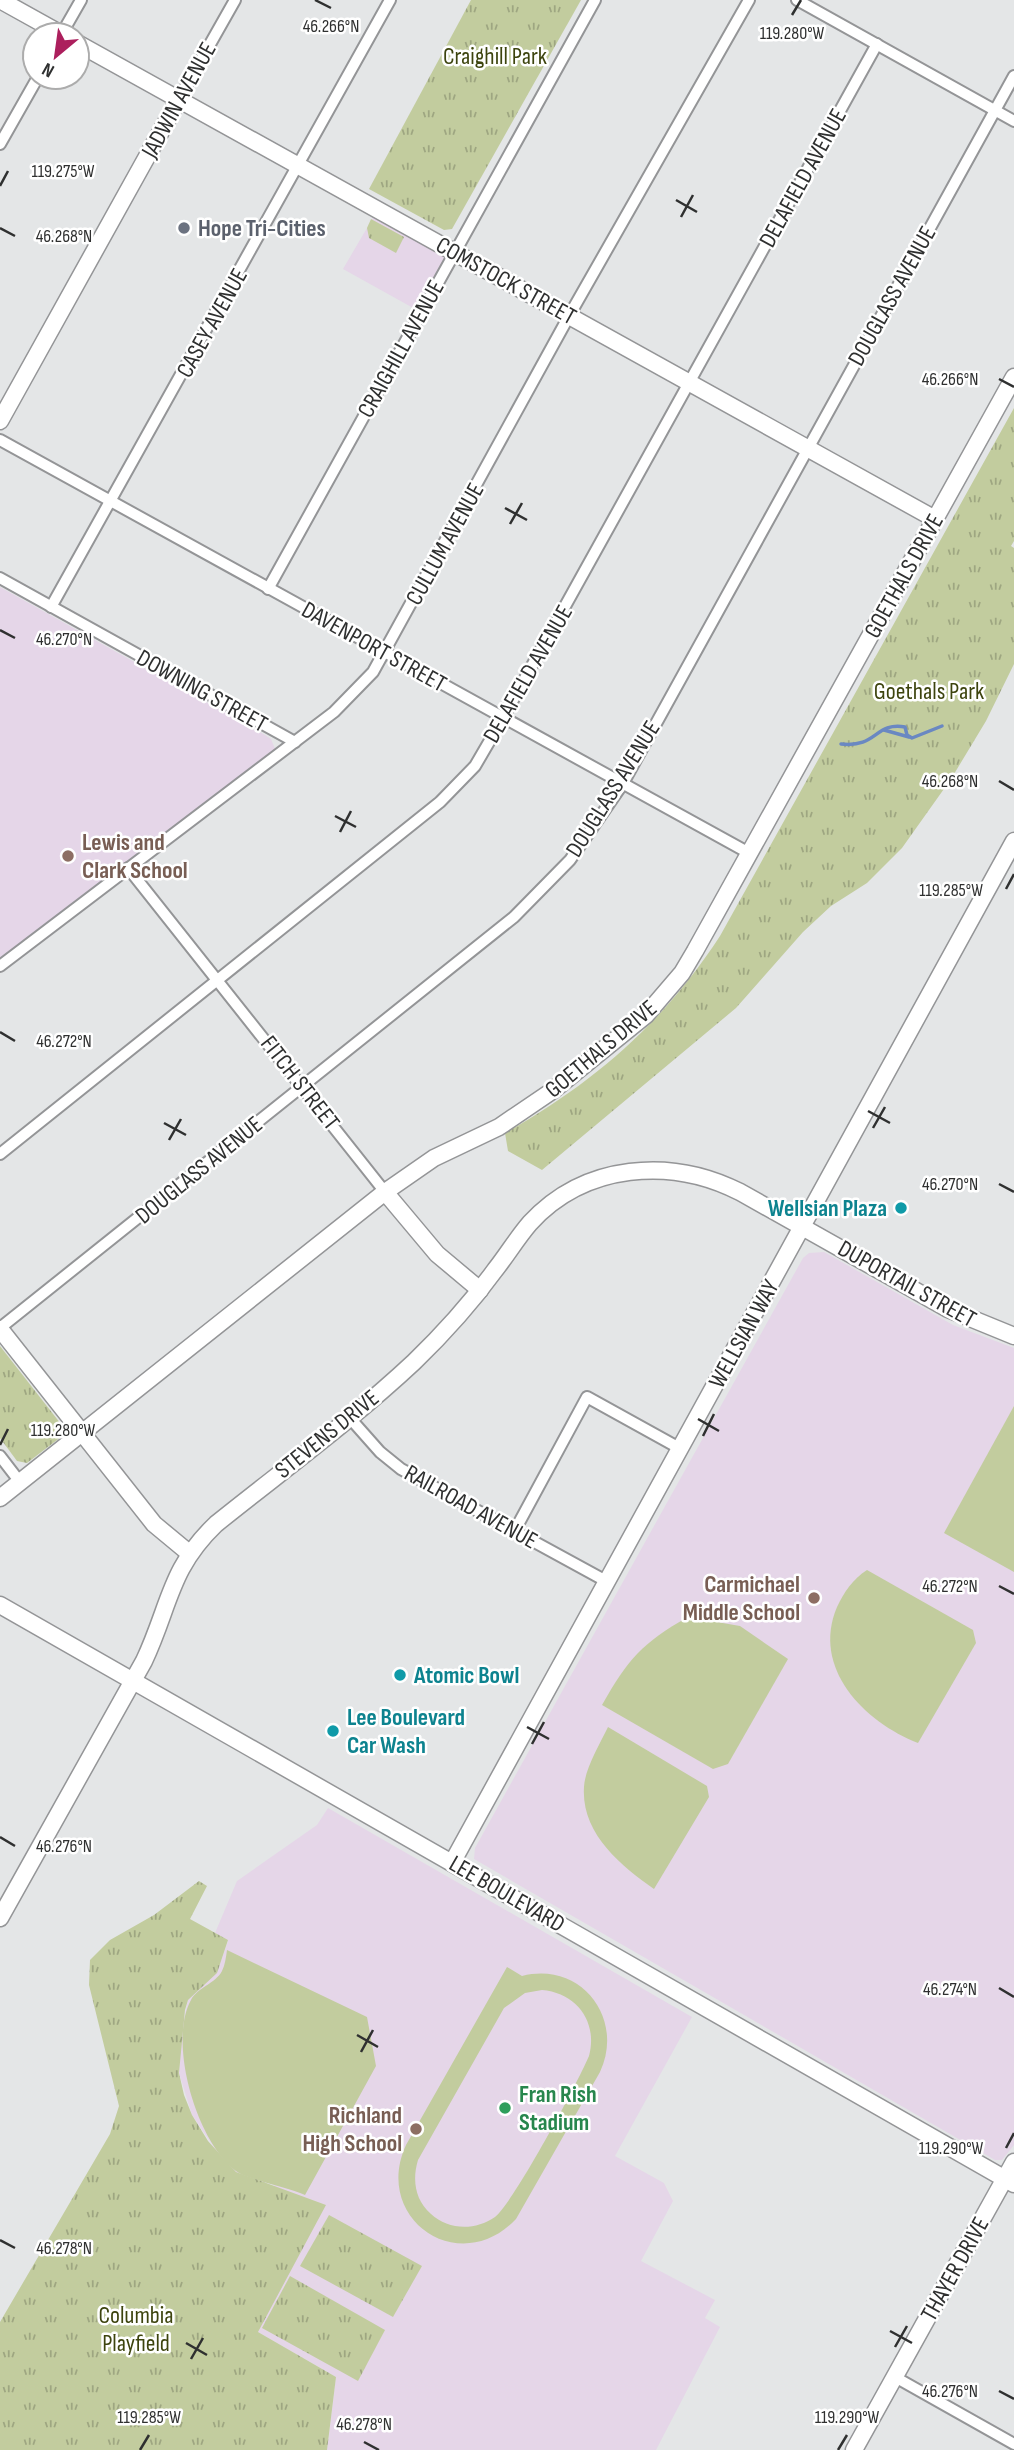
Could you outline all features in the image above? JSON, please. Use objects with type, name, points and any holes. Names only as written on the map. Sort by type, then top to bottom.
[{"type":"street","points":[[0,0],[37,21]]},
{"type":"street","points":[[70,21],[81,0]]},
{"type":"street","name":"JADWIN AVENUE","points":[[0,421],[234,0]]},
{"type":"street","name":"CASEY AVENUE","points":[[51,607],[390,0]]},
{"type":"street","name":"CRAIGHILL AVENUE","points":[[268,589],[595,0]]},
{"type":"street","name":"CULLUM AVENUE","points":[[0,966],[295,742],[359,690],[385,654],[569,316],[748,0]]},
{"type":"street","points":[[797,0],[1014,121]]},
{"type":"street","name":"DELAFIELD AVENUE","points":[[0,1154],[454,790],[475,765],[691,384],[877,44]]},
{"type":"street","name":"COMSTOCK STREET","points":[[91,51],[935,519]]},
{"type":"street","name":"DOUGLASS AVENUE","points":[[0,1329],[533,900],[588,837],[622,785],[1014,76]]},
{"type":"street","points":[[0,145],[30,91]]},
{"type":"street","name":"GOETHALS DRIVE","points":[[0,1499],[385,1192],[434,1158],[522,1113],[646,1015],[682,973],[1014,377]]},
{"type":"street","name":"DAVENPORT STREET","points":[[0,440],[749,853]]},
{"type":"street","name":"DOWNING STREET","points":[[0,578],[295,742]]},
{"type":"street","name":"WELLSIAN WAY","points":[[452,1863],[1014,841]]},
{"type":"street","name":"FITCH STREET","points":[[128,868],[385,1192],[437,1254],[480,1290]]},
{"type":"street","name":"STEVENS DRIVE","points":[[0,1918],[134,1680],[159,1629],[173,1581],[189,1553],[216,1524],[416,1360],[480,1290],[541,1213],[570,1192],[609,1175],[660,1170],[705,1177],[803,1227]]},
{"type":"street","name":"DUPORTAIL STREET","points":[[803,1227],[948,1309],[1014,1336]]},
{"type":"street","points":[[0,1329],[154,1524],[189,1553]]},
{"type":"street","points":[[514,1532],[587,1397],[681,1449]]},
{"type":"street","name":"RAILROAD AVENUE","points":[[349,1417],[380,1452],[401,1469],[606,1581]]},
{"type":"street","points":[[0,1456],[20,1482]]},
{"type":"street","name":"LEE BOULEVARD","points":[[0,1605],[1009,2182]]},
{"type":"street","name":"THAYER DRIVE","points":[[854,2450],[1009,2182],[1014,2162]]},
{"type":"street","points":[[895,2377],[1014,2444]]},
{"type":"shaded area","points":[[374,216],[446,256],[415,309],[343,269]]},
{"type":"shaded area","name":"Lewis and Clark School","points":[[0,587],[265,735],[271,739],[275,749],[0,958]]},
{"type":"shaded area","name":"Carmichael Middle School","points":[[824,1252],[953,1325],[1014,1348],[1014,2145],[1002,2160],[995,2160],[474,1859],[475,1848],[803,1258],[809,1253]]},
{"type":"shaded area","name":"Richland High School","points":[[328,1808],[692,2017],[615,2156],[664,2183],[673,2201],[641,2261],[715,2300],[705,2318],[720,2327],[656,2450],[327,2450],[336,2377],[258,2332],[274,2185],[236,2173],[221,2158],[192,2115],[179,2073],[182,2028],[188,2000],[217,1972],[228,1941],[215,1933],[237,1881],[317,1825]]},
{"type":"green space","name":"Craighill Park","points":[[471,0],[581,0],[452,229],[444,230],[369,189]]},
{"type":"green space","points":[[371,219],[404,237],[396,253],[369,238],[367,228]]},
{"type":"green space","name":"Goethals Park","points":[[1014,408],[1014,541],[1011,546],[1014,548],[1014,664],[986,721],[951,779],[902,848],[867,883],[831,906],[803,932],[736,1008],[542,1170],[508,1151],[505,1133],[568,1093],[625,1048],[675,996],[720,936]]},
{"type":"green space","points":[[0,1346],[64,1428],[61,1437],[27,1463],[17,1461],[0,1438]]},
{"type":"green space","points":[[1014,1406],[1014,1572],[944,1533]]},
{"type":"green space","points":[[867,1570],[973,1630],[976,1643],[918,1743],[898,1734],[862,1707],[837,1671],[831,1651],[831,1629],[837,1607],[849,1586]]},
{"type":"green space","points":[[688,1617],[740,1626],[788,1659],[728,1764],[713,1769],[602,1705],[620,1676],[647,1644]]},
{"type":"green space","points":[[608,1727],[707,1786],[709,1797],[654,1889],[616,1858],[596,1833],[589,1819],[585,1804],[585,1780]]},
{"type":"green space","name":"Columbia Playfield","points":[[199,1881],[207,1886],[190,1919],[228,1940],[217,1973],[188,2000],[179,2073],[192,2115],[208,2141],[236,2172],[326,2205],[258,2332],[336,2377],[327,2450],[0,2450],[0,2322],[110,2134],[119,2106],[89,1985],[90,1960],[110,1940],[154,1915]]},
{"type":"green space","points":[[227,1950],[367,2017],[376,2066],[305,2195],[245,2176],[224,2160],[199,2118],[191,2093],[185,2067],[184,2019],[194,1996],[222,1971]]},
{"type":"green space","points":[[507,1967],[522,1976],[543,1974],[563,1977],[592,1998],[602,2014],[607,2032],[606,2052],[600,2072],[516,2219],[494,2236],[470,2243],[448,2241],[427,2232],[411,2217],[401,2196],[399,2172],[406,2145]],"holes":[[[542,1990],[554,1992],[575,2003],[582,2011],[590,2032],[589,2056],[530,2167],[504,2207],[495,2217],[479,2225],[462,2227],[445,2223],[431,2214],[418,2196],[415,2182],[418,2160],[504,2008],[525,1993]]]},
{"type":"green space","points":[[329,2215],[422,2266],[393,2317],[300,2266]]},
{"type":"green space","points":[[290,2276],[385,2330],[358,2381],[262,2328]]},
{"type":"waterway","points":[[841,744],[862,742],[895,726],[905,727],[907,735],[912,738],[942,726]]},
{"type":"waterway","points":[[884,730],[909,737]]},
{"type":"place","name":"Hope Tri-Cities","points":[[184,228]]},
{"type":"place","name":"Lewis and Clark School","points":[[68,856]]},
{"type":"place","name":"Wellsian Plaza","points":[[901,1208]]},
{"type":"place","name":"Carmichael Middle School","points":[[814,1598]]},
{"type":"place","name":"Atomic Bowl","points":[[400,1675]]},
{"type":"place","name":"Lee Boulevard Car Wash","points":[[333,1731]]},
{"type":"place","name":"Fran Rish Stadium","points":[[505,2108]]},
{"type":"place","name":"Richland High School","points":[[416,2129]]}]
